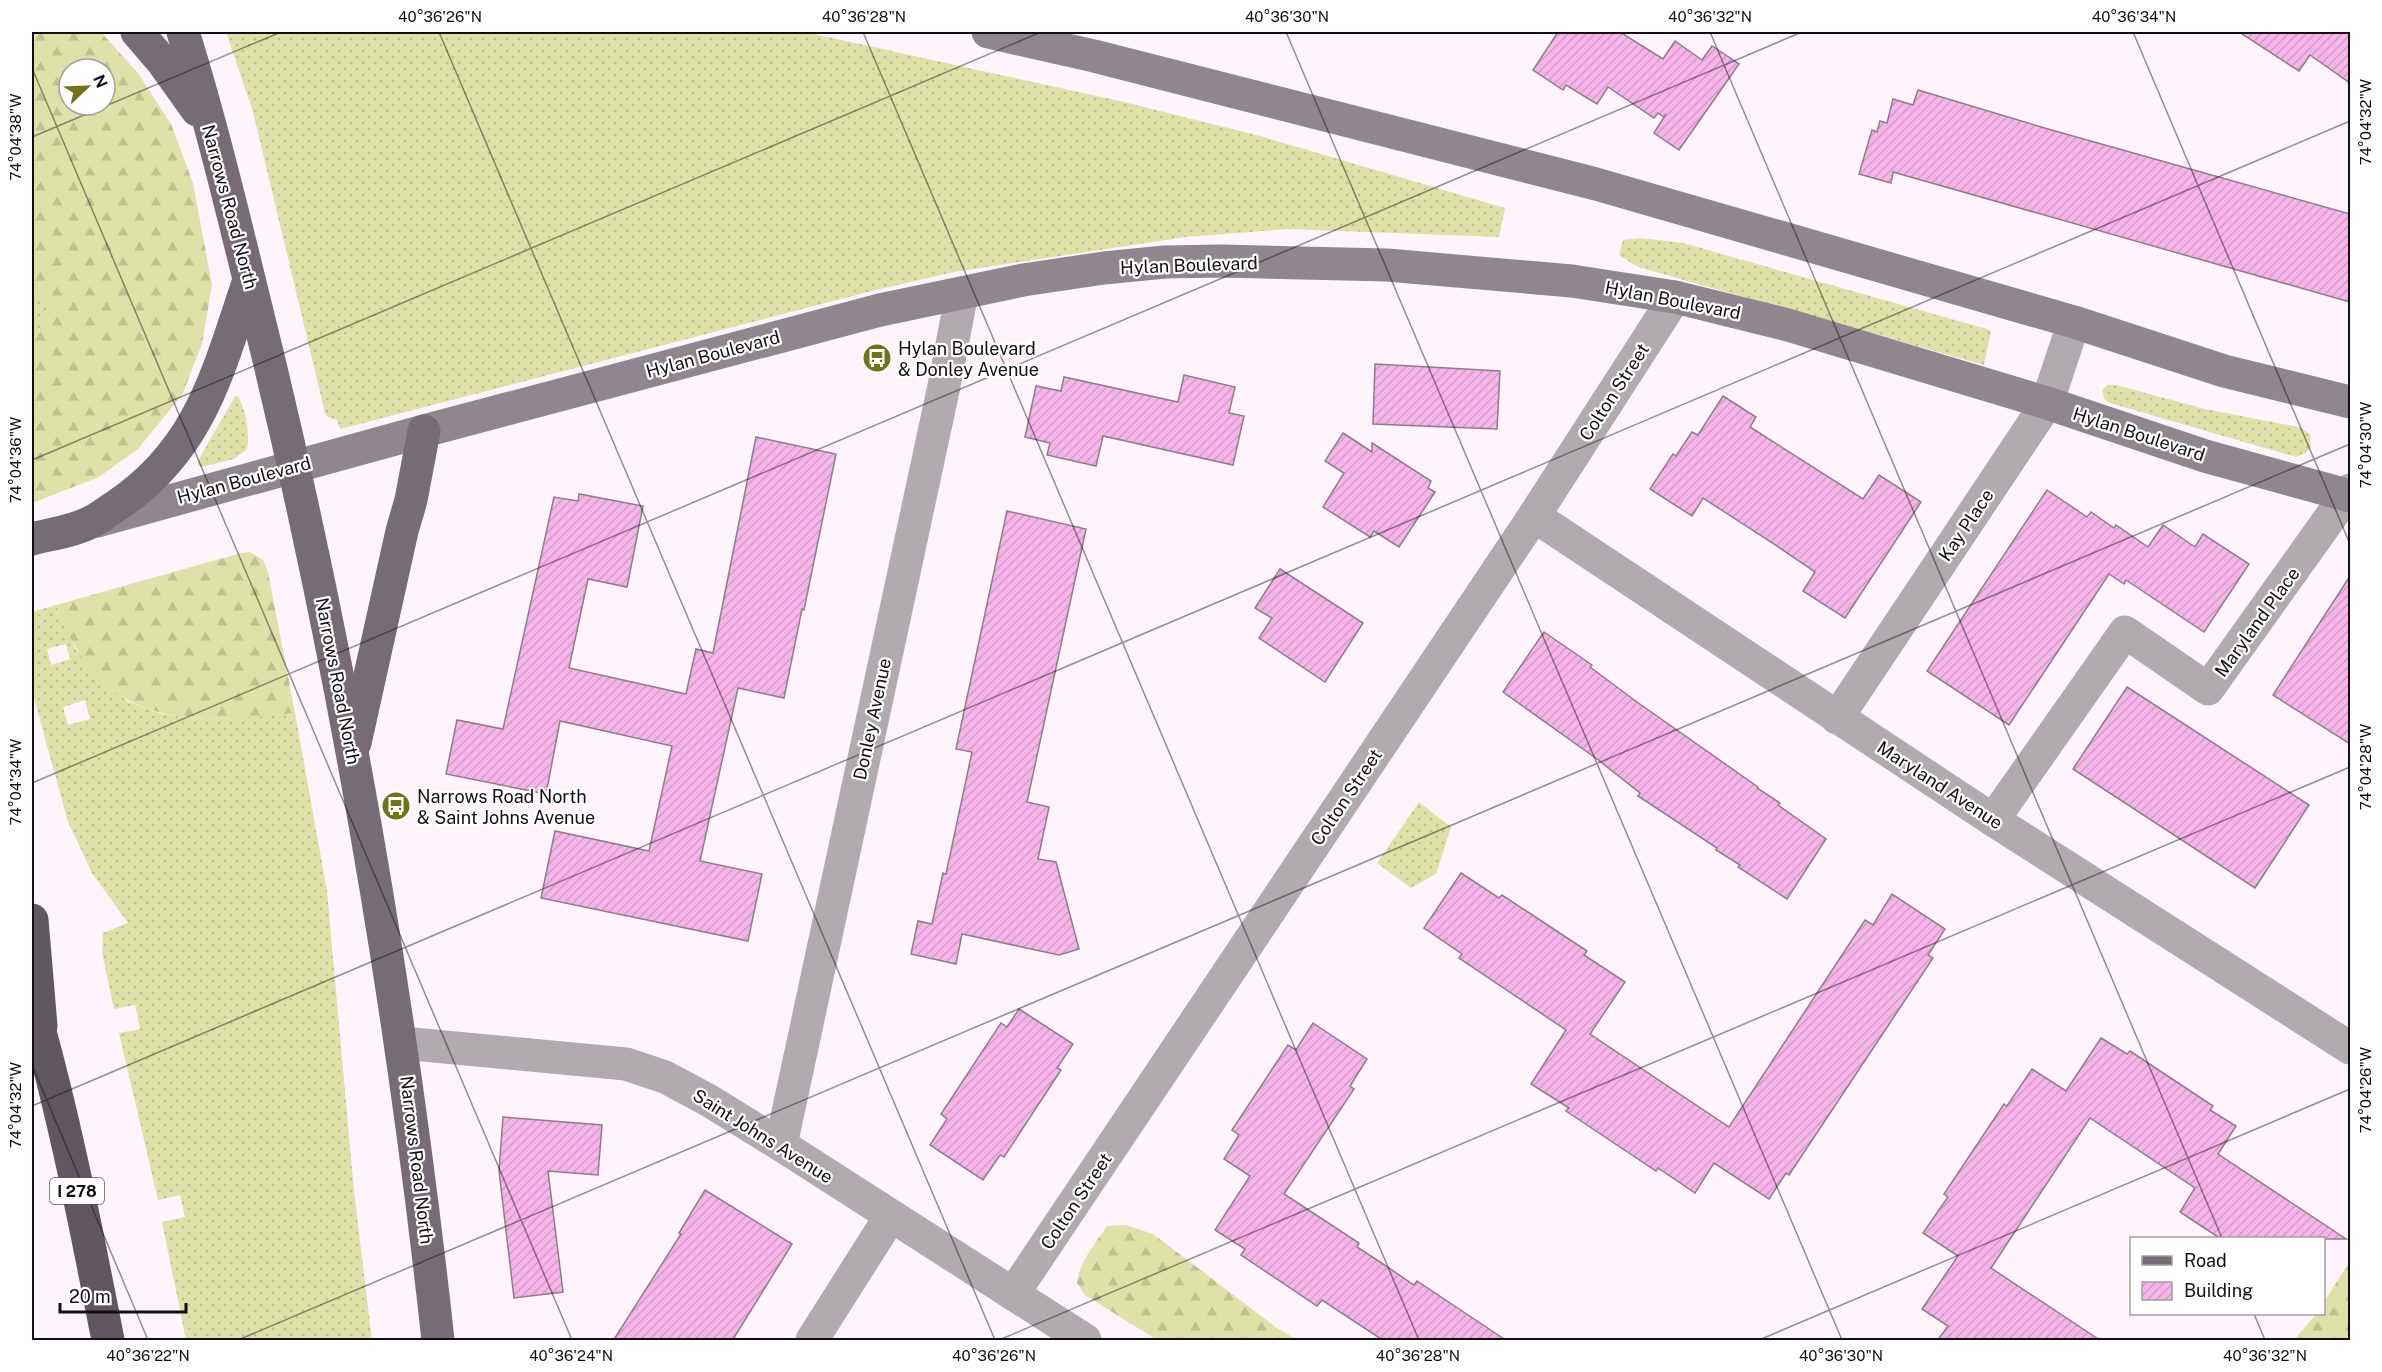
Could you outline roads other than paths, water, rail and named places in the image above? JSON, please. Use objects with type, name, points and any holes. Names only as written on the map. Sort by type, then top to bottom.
[{"type":"highway","points":[[32,920],[43,1042]]},
{"type":"highway","name":"I 278","points":[[32,1003],[76,1186],[108,1341]]},
{"type":"main road","points":[[136,32],[162,61],[210,129]]},
{"type":"main road","name":"Narrows Road North","points":[[183,32],[249,279],[295,466],[325,608],[380,904],[402,1043],[438,1341]]},
{"type":"main road","points":[[1000,33],[1596,184],[2074,322],[2224,371],[2350,402]]},
{"type":"main road","name":"Hylan Boulevard","points":[[32,539],[424,431],[880,310],[1023,280],[1165,262],[1222,261],[1410,267],[1572,281],[1675,297],[1788,325],[2047,403],[2205,456],[2350,494]]},
{"type":"main road","points":[[92,522],[135,493],[161,470],[191,429],[218,375],[249,279]]},
{"type":"main road","points":[[352,756],[399,543],[411,500],[424,431]]},
{"type":"street","name":"Donley Avenue","points":[[781,1145],[962,293]]},
{"type":"street","name":"Colton Street","points":[[1013,1294],[1534,516],[1675,297]]},
{"type":"street","name":"Kay Place","points":[[1837,718],[2047,403],[2074,322]]},
{"type":"street","name":"Maryland Place","points":[[1993,820],[2125,632],[2208,689],[2350,494]]},
{"type":"street","name":"Maryland Avenue","points":[[1534,516],[1993,820],[2350,1047]]},
{"type":"street","name":"Saint Johns Avenue","points":[[402,1043],[626,1064],[674,1082],[781,1145],[1085,1341]]},
{"type":"street","points":[[812,1341],[890,1217]]},
{"type":"place","name":"Hylan Boulevard & Donley Avenue","points":[[877,358]]},
{"type":"place","name":"Narrows Road North & Saint Johns Avenue","points":[[396,806]]}]
